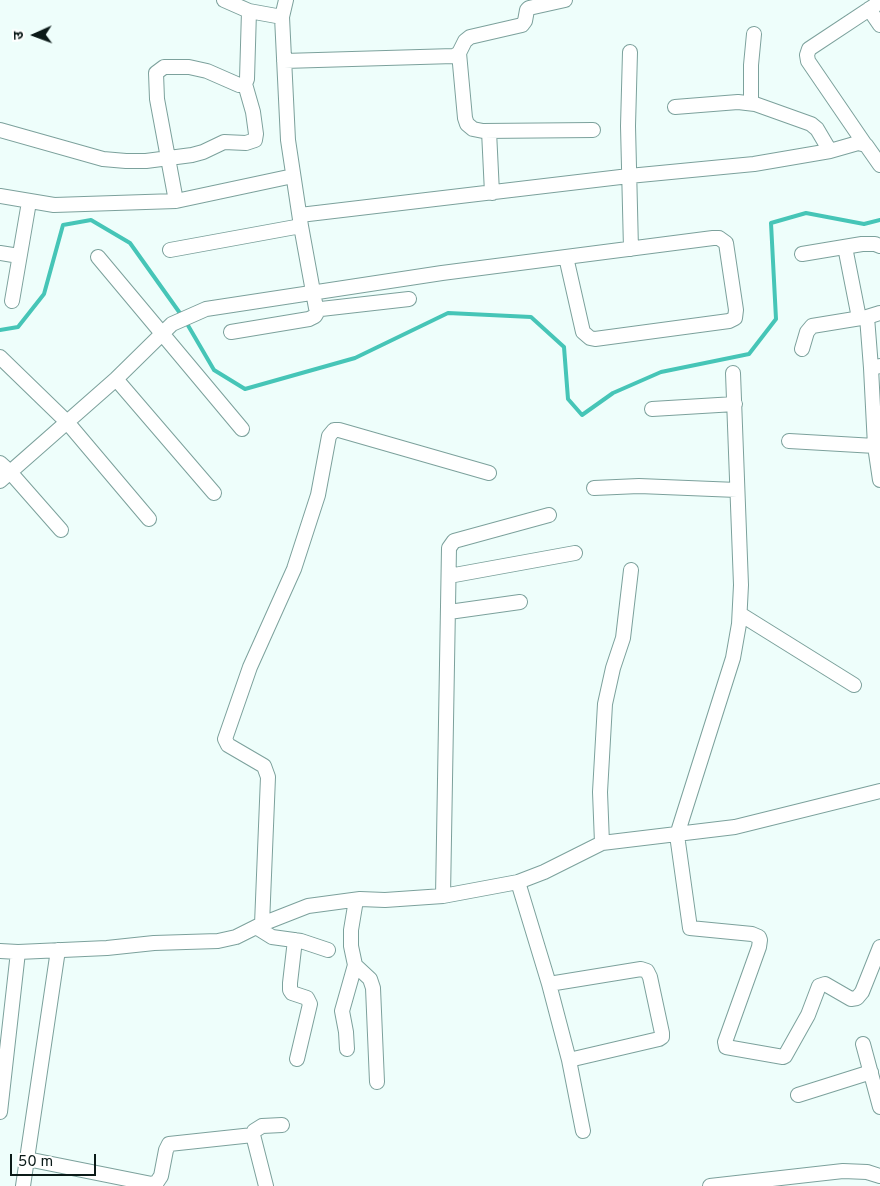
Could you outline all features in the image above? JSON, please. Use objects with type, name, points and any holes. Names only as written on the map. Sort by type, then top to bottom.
[{"type":"street","points":[[224,0],[248,11],[282,17]]},
{"type":"street","points":[[286,0],[282,17],[288,140],[316,306],[319,309]]},
{"type":"street","points":[[565,0],[529,8],[526,21],[522,24],[470,37],[465,41],[459,53],[466,121],[473,129],[489,131],[593,130]]},
{"type":"street","points":[[880,25],[875,5],[809,49],[807,55],[808,61],[880,165]]},
{"type":"street","points":[[0,130],[103,159],[126,161],[168,159],[203,152],[224,142],[246,144],[254,140],[256,134],[252,103],[245,84],[247,79],[248,11]]},
{"type":"street","points":[[751,104],[751,65],[754,34]]},
{"type":"street","points":[[630,52],[628,126],[630,249]]},
{"type":"street","points":[[284,61],[450,56],[459,53]]},
{"type":"street","points":[[176,201],[157,100],[155,76],[158,70],[169,67],[189,67],[207,71],[239,85],[245,84]]},
{"type":"street","points":[[675,108],[728,103],[751,104],[811,124],[817,129],[830,151]]},
{"type":"street","points":[[489,131],[492,193]]},
{"type":"street","points":[[170,250],[301,221],[492,193],[629,176],[754,164],[830,151],[855,143],[864,143]]},
{"type":"street","points":[[0,196],[54,205],[176,201],[293,176]]},
{"type":"street","points":[[12,301],[29,202]]},
{"type":"street","points":[[61,530],[3,472],[116,379],[167,329],[206,309],[442,273],[713,238],[723,240],[726,243],[736,310],[735,318],[729,321],[590,338],[583,332],[566,257]]},
{"type":"street","points":[[802,254],[870,243],[880,246]]},
{"type":"street","points":[[845,247],[868,316],[876,367],[875,446],[880,480]]},
{"type":"street","points":[[0,253],[19,256]]},
{"type":"street","points":[[98,257],[167,329],[242,429]]},
{"type":"street","points":[[319,309],[409,300]]},
{"type":"street","points":[[231,332],[309,319],[315,316],[319,309]]},
{"type":"street","points":[[802,349],[807,332],[812,326],[868,316]]},
{"type":"street","points":[[0,357],[66,422],[149,519]]},
{"type":"street","points":[[734,373],[741,585],[740,614],[733,658],[677,835],[690,928],[752,934],[759,937],[760,940],[725,1042],[726,1046],[786,1056],[808,1015],[820,986],[825,984],[850,999],[857,998],[862,992],[880,947]]},
{"type":"street","points":[[116,379],[214,493]]},
{"type":"street","points":[[652,409],[735,404]]},
{"type":"street","points":[[259,926],[268,777],[264,766],[228,745],[225,739],[250,667],[294,569],[318,495],[329,436],[334,430],[339,430],[489,472]]},
{"type":"street","points":[[789,441],[875,446]]},
{"type":"street","points":[[594,488],[639,486],[737,490]]},
{"type":"street","points":[[443,896],[449,612],[448,552],[454,541],[550,515]]},
{"type":"street","points":[[448,576],[575,553]]},
{"type":"street","points":[[602,843],[600,792],[605,704],[613,668],[623,638],[631,570]]},
{"type":"street","points":[[449,612],[520,602]]},
{"type":"street","points":[[740,614],[854,685]]},
{"type":"street","points":[[0,951],[58,950],[218,941],[236,938],[259,926],[308,906],[356,900],[443,896],[518,882],[544,872],[602,843],[735,827],[880,791]]},
{"type":"street","points":[[518,882],[549,984],[569,1060],[583,1131]]},
{"type":"street","points":[[347,1049],[342,1012],[355,965],[351,938],[356,900]]},
{"type":"street","points":[[259,926],[272,937],[295,940],[328,950]]},
{"type":"street","points":[[295,940],[290,990],[292,993],[308,998],[310,1004],[297,1058]]},
{"type":"street","points":[[23,1186],[58,950]]},
{"type":"street","points":[[0,1112],[18,952]]},
{"type":"street","points":[[355,965],[370,979],[373,988],[377,1082]]},
{"type":"street","points":[[549,984],[641,969],[647,971],[650,978],[662,1037],[569,1060]]},
{"type":"street","points":[[863,1044],[880,1107]]},
{"type":"street","points":[[798,1095],[871,1072]]},
{"type":"street","points":[[266,1186],[252,1136],[262,1126],[282,1125]]},
{"type":"street","points":[[27,1159],[152,1184],[157,1182],[161,1176],[169,1144],[252,1136]]},
{"type":"street","points":[[710,1186],[795,1181],[843,1171],[870,1178]]},
{"type":"waterway","points":[[186,322],[214,370],[245,389],[355,358],[448,313],[531,317],[564,347],[568,399],[582,415],[613,393],[661,372],[749,354],[776,319],[771,223],[806,213],[864,224],[880,220]]},
{"type":"waterway","points":[[0,330],[18,327],[44,294],[63,225],[91,220],[130,243],[182,316]]}]
